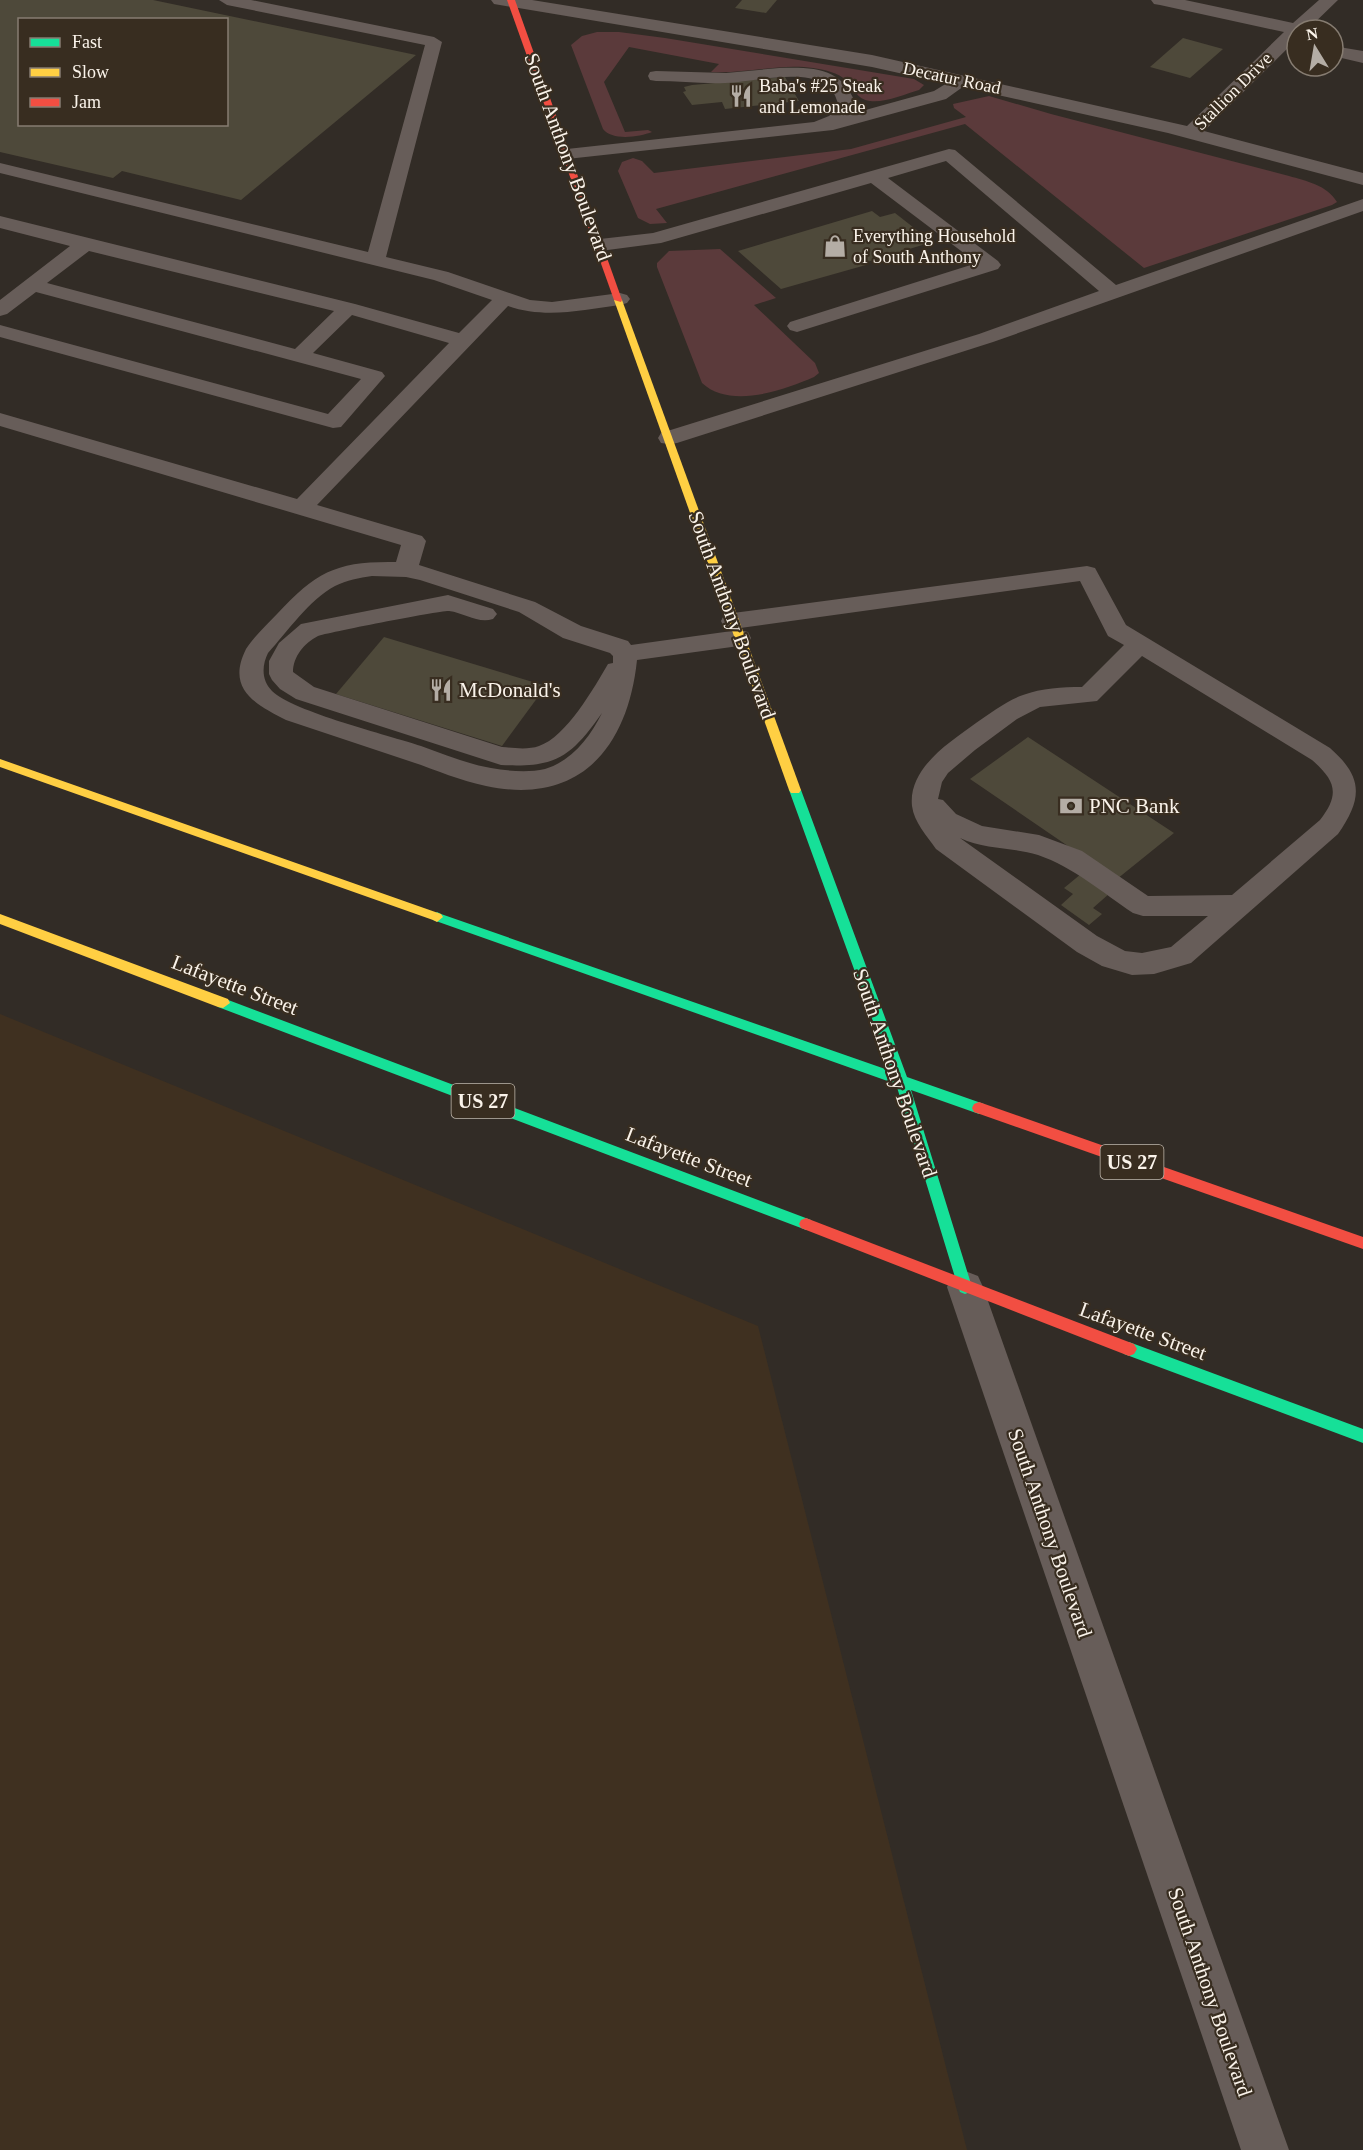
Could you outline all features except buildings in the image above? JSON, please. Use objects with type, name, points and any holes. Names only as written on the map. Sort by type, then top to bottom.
[{"type":"main road","name":"South Anthony Boulevard","points":[[507,1],[567,154],[620,299],[736,630],[901,1080],[965,1287]]},
{"type":"main road","name":"US 27","points":[[0,763],[1363,1243]]},
{"type":"main road","name":"Lafayette Street","points":[[0,919],[752,1202],[965,1287],[1363,1436]]},
{"type":"street","points":[[1160,0],[1285,35]]},
{"type":"street","name":"Stallion Drive","points":[[1312,18],[1329,0]]},
{"type":"street","name":"Decatur Road","points":[[507,1],[872,61],[1191,134],[1363,179]]},
{"type":"street","name":"Stallion Drive","points":[[1191,134],[1285,45]]},
{"type":"street","points":[[1345,53],[1363,57]]},
{"type":"street","name":"South Anthony Boulevard","points":[[965,1287],[1265,2150]]},
{"type":"lane","points":[[227,0],[434,42],[376,260]]},
{"type":"lane","points":[[314,18],[327,6]]},
{"type":"lane","points":[[656,76],[727,78],[802,73],[826,77],[834,81],[848,101],[848,108],[844,114],[835,120],[797,130]]},
{"type":"lane","points":[[567,154],[833,125],[926,100],[951,90],[963,81]]},
{"type":"lane","points":[[600,245],[654,239],[949,154],[1113,293]]},
{"type":"lane","points":[[0,168],[441,276],[477,288],[503,300],[527,306],[552,308],[620,299]]},
{"type":"lane","points":[[797,326],[991,265],[874,176]]},
{"type":"lane","points":[[669,438],[987,338],[1363,205]]},
{"type":"lane","points":[[0,222],[348,308],[464,341]]},
{"type":"lane","points":[[0,310],[85,244]]},
{"type":"lane","points":[[32,285],[375,376],[333,422]]},
{"type":"lane","points":[[301,508],[503,300]]},
{"type":"lane","points":[[299,356],[348,308]]},
{"type":"lane","points":[[0,331],[374,434]]},
{"type":"lane","points":[[0,419],[414,541],[406,570]]},
{"type":"lane","points":[[572,632],[527,607],[425,574],[406,570],[372,569],[342,574],[326,581],[310,593],[258,649],[252,661],[251,674],[255,687],[264,698],[295,714],[486,777],[524,781],[546,778],[567,771],[595,747],[612,719],[620,697],[626,654]]},
{"type":"lane","points":[[626,654],[736,630],[1087,573],[1117,630],[1322,754],[1337,765],[1346,781],[1347,799],[1341,814],[1315,840],[1240,905],[1181,955],[1152,964],[1129,965],[1107,957],[946,842],[931,827],[925,807],[926,788],[933,773],[946,758],[1008,713],[1035,700],[1061,695],[1088,695],[1140,644]]},
{"type":"lane","points":[[448,603],[505,619],[572,632],[607,642],[619,647],[626,654],[614,677],[572,737],[544,756],[523,758],[501,756],[304,693],[289,683],[281,674],[281,661],[288,649],[310,630],[448,603]]},
{"type":"lane","points":[[926,788],[929,801],[967,838],[1118,940],[1155,947],[1193,944]]},
{"type":"lane","points":[[947,821],[977,836],[1052,849],[1072,858],[1143,906],[1240,905]]},
{"type":"shaded area","points":[[597,32],[619,32],[665,38],[914,79],[924,85],[919,90],[895,98],[870,101],[859,96],[850,84],[835,73],[813,68],[788,67],[711,72],[719,64],[629,47],[604,82],[625,132],[648,130],[652,132],[619,137],[603,129],[571,45],[582,36]]},
{"type":"shaded area","points":[[989,96],[1316,184],[1328,191],[1337,202],[1144,268],[965,124],[656,209],[667,223],[650,224],[638,218],[618,171],[622,162],[633,158],[642,161],[654,173],[851,149],[966,117],[954,108],[953,104]]},
{"type":"shaded area","points":[[720,249],[776,298],[754,305],[815,363],[819,373],[814,377],[772,392],[741,396],[714,391],[702,383],[657,263],[669,251]]},
{"type":"shaded area","points":[[0,1014],[758,1326],[967,2150],[0,2150]]},
{"type":"traffic: fast","points":[[795,790],[901,1080],[965,1287]]},
{"type":"traffic: fast","points":[[437,917],[979,1108]]},
{"type":"traffic: fast","points":[[223,1003],[806,1224]]},
{"type":"traffic: fast","points":[[1129,1349],[1363,1436]]},
{"type":"traffic: slow","points":[[618,300],[795,790]]},
{"type":"traffic: slow","points":[[0,763],[437,917]]},
{"type":"traffic: slow","points":[[0,919],[223,1003]]},
{"type":"traffic: jam","points":[[511,0],[618,300]]},
{"type":"traffic: jam","points":[[979,1108],[1363,1243]]},
{"type":"traffic: jam","points":[[806,1224],[1129,1349]]},
{"type":"place","name":"Baba's #25 Steak and Lemonade","points":[[741,96]]},
{"type":"place","name":"Everything Household of South Anthony","points":[[835,246]]},
{"type":"place","name":"McDonald's","points":[[441,690]]},
{"type":"place","name":"PNC Bank","points":[[1071,806]]}]
